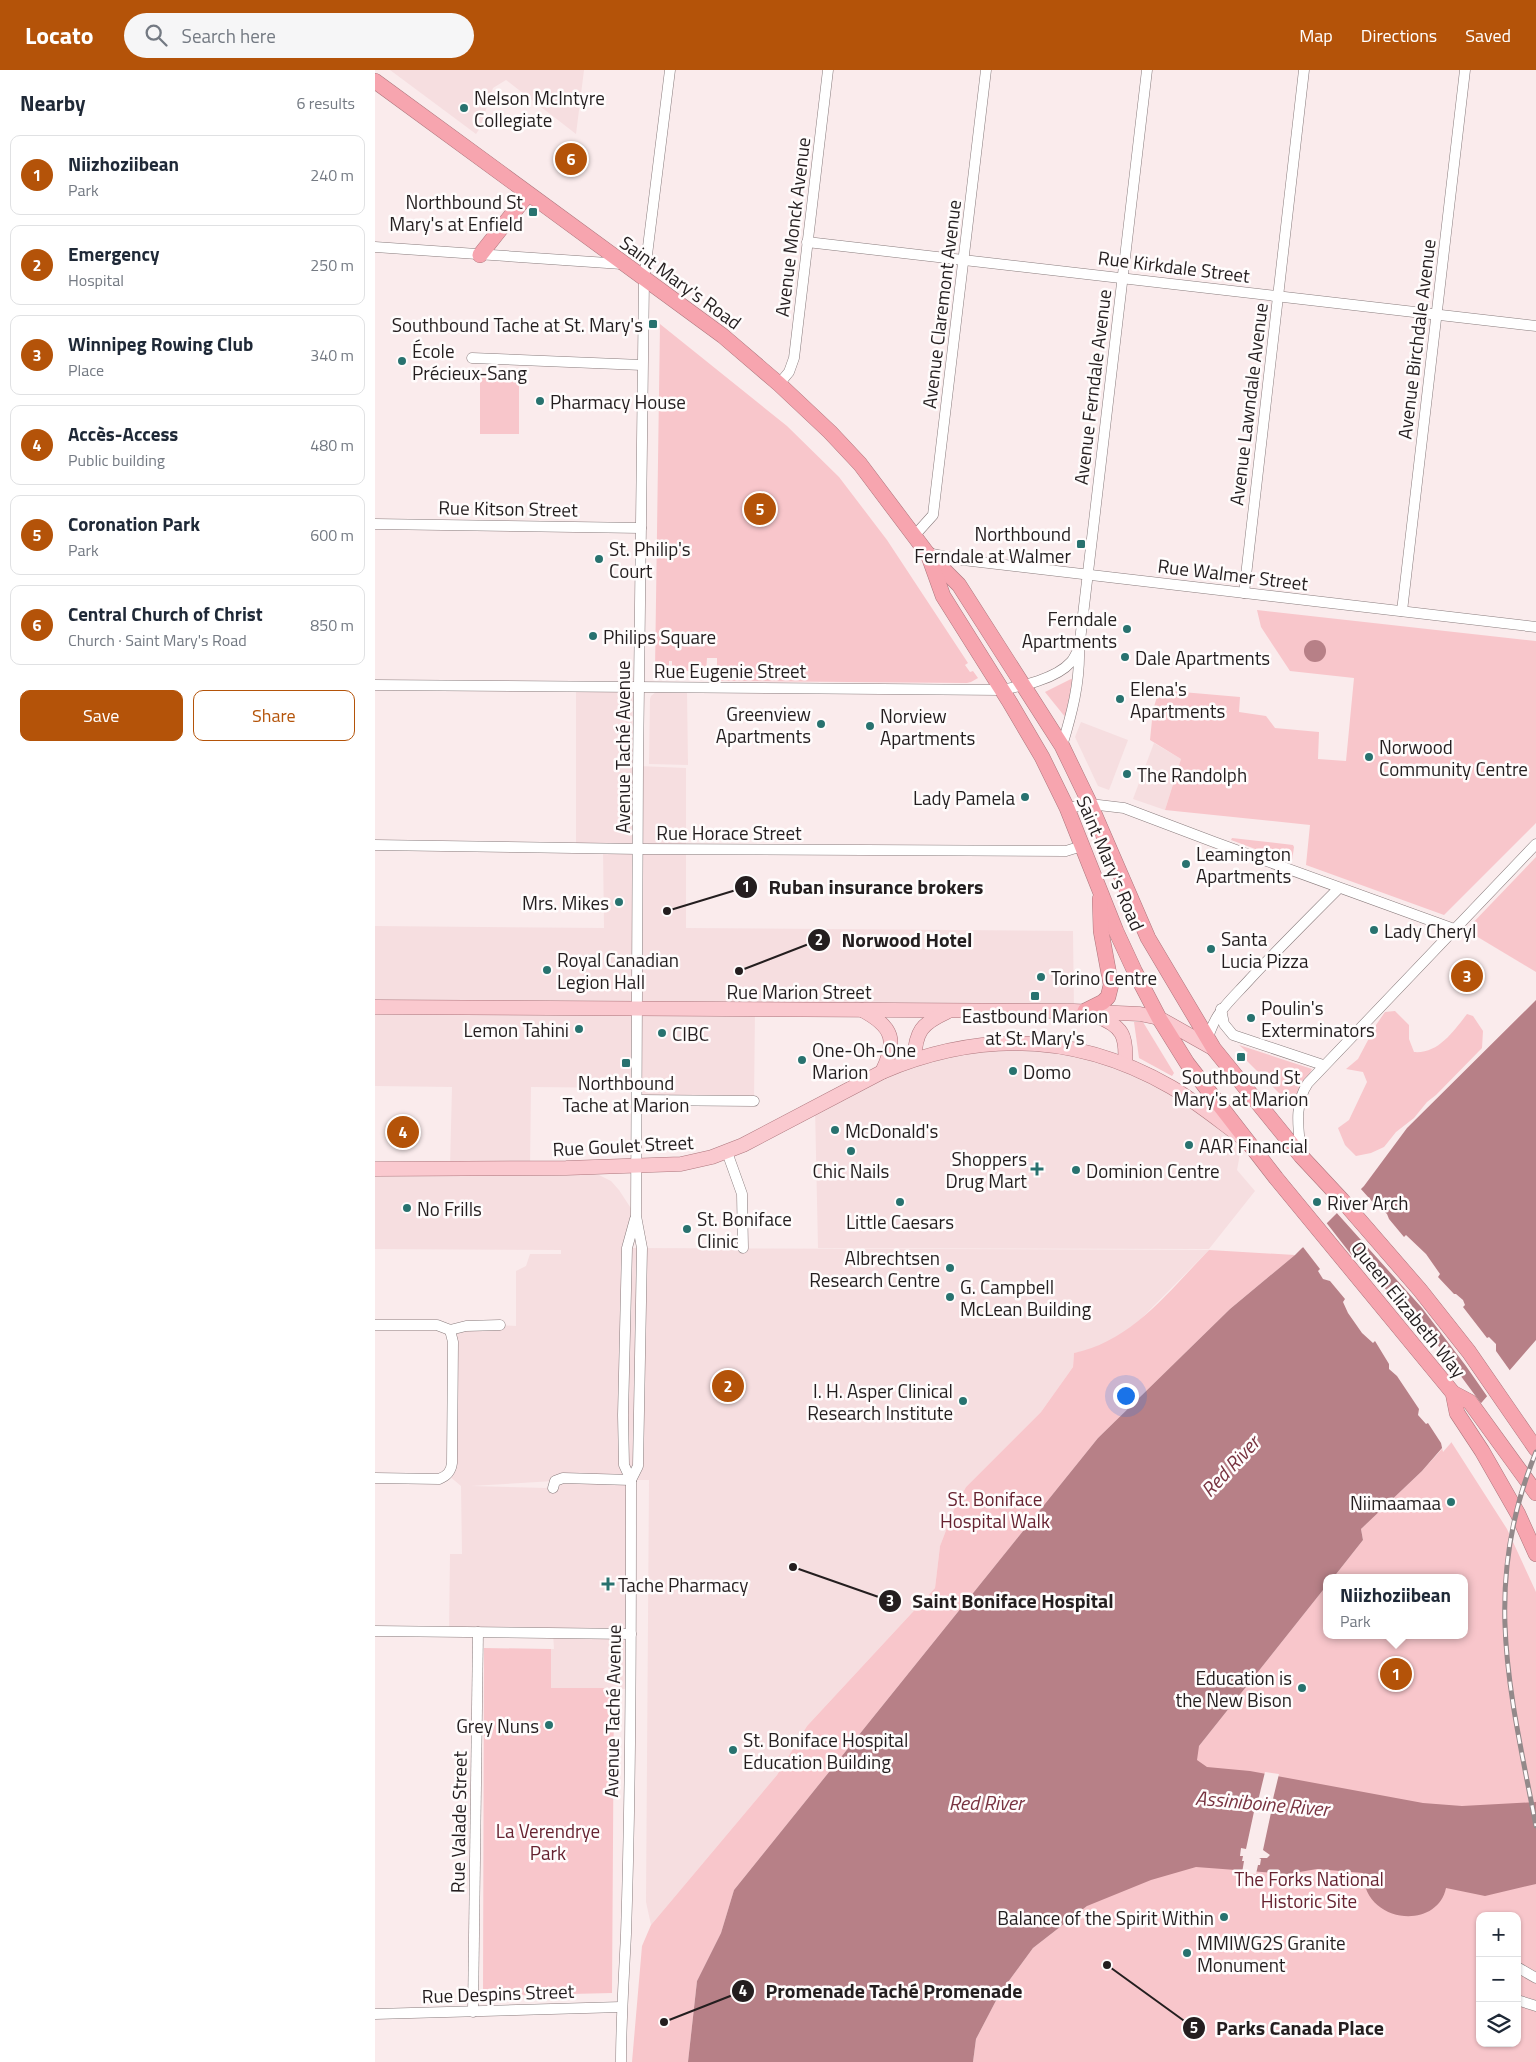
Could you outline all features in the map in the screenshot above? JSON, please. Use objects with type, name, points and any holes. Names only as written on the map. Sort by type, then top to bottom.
[{"type":"highway","name":"Saint Mary's Road","points":[[375,81],[622,264],[723,336],[779,384],[830,432],[860,464],[927,553],[959,585],[1062,746],[1090,804],[1148,938],[1211,1044],[1301,1156]]},
{"type":"highway","points":[[480,255],[528,194]]},
{"type":"highway","name":"Saint Mary's Road","points":[[927,553],[943,596],[1042,757],[1067,808],[1117,931],[1159,1018],[1191,1070],[1276,1178]]},
{"type":"highway","points":[[1085,1011],[1103,1002],[1108,997],[1111,985],[1101,931],[1099,888]]},
{"type":"highway","points":[[1117,931],[1148,938]]},
{"type":"highway","name":"Queen Elizabeth Way","points":[[1301,1156],[1420,1290],[1469,1352],[1535,1445]]},
{"type":"highway","name":"Queen Elizabeth Way","points":[[1276,1178],[1453,1392],[1457,1413],[1482,1451],[1525,1527],[1536,1554]]},
{"type":"highway","points":[[1453,1392],[1470,1402],[1536,1493]]},
{"type":"main road","name":"Rue Marion Street","points":[[375,1007],[1085,1011],[1140,1014],[1159,1018],[1211,1044]]},
{"type":"main road","points":[[861,1010],[881,1023],[890,1036],[890,1055],[882,1072]]},
{"type":"main road","points":[[914,1059],[915,1042],[920,1030],[930,1021],[950,1011]]},
{"type":"main road","points":[[1085,1011],[1110,1021],[1119,1030],[1126,1043],[1125,1064]]},
{"type":"main road","name":"Rue Goulet Street","points":[[375,1169],[681,1164],[727,1152],[882,1072],[914,1059],[966,1046],[1023,1043],[1045,1044],[1081,1050],[1125,1064],[1174,1088],[1243,1138]]},
{"type":"street","name":"Avenue Taché Avenue","points":[[631,1480],[638,1466],[642,1248],[636,1216],[644,280],[670,70]]},
{"type":"street","name":"Avenue Monck Avenue","points":[[779,384],[789,372],[794,358],[828,70]]},
{"type":"street","name":"Avenue Claremont Avenue","points":[[915,535],[933,515],[965,260],[986,70]]},
{"type":"street","name":"Avenue Ferndale Avenue","points":[[1062,746],[1076,697],[1079,648],[1147,70]]},
{"type":"street","name":"Avenue Lawndale Avenue","points":[[1244,592],[1304,70]]},
{"type":"street","name":"Avenue Birchdale Avenue","points":[[1402,611],[1465,70]]},
{"type":"street","name":"Rue Kirkdale Street","points":[[807,242],[1536,326]]},
{"type":"street","points":[[375,247],[622,264]]},
{"type":"street","points":[[472,358],[642,365]]},
{"type":"street","name":"Rue Kitson Street","points":[[375,524],[641,528]]},
{"type":"street","name":"Rue Walmer Street","points":[[927,553],[963,560],[1536,627]]},
{"type":"street","points":[[1023,686],[1061,670],[1071,662],[1079,648]]},
{"type":"street","name":"Rue Eugenie Street","points":[[375,685],[1001,690],[1023,686]]},
{"type":"street","points":[[1067,808],[1090,804],[1125,808],[1454,930]]},
{"type":"street","points":[[1301,1156],[1299,1103],[1305,1087],[1323,1065],[1536,844]]},
{"type":"street","name":"Rue Horace Street","points":[[375,845],[639,849],[1067,851],[1082,846]]},
{"type":"street","points":[[1211,1044],[1212,1024],[1221,1009],[1280,946],[1339,888]]},
{"type":"street","points":[[1221,1009],[1224,1024],[1233,1035],[1323,1065]]},
{"type":"street","points":[[637,1100],[754,1101]]},
{"type":"street","points":[[727,1152],[742,1194],[743,1248]]},
{"type":"street","name":"Avenue Taché Avenue","points":[[621,2062],[631,1634],[631,1480],[624,1465],[624,1339],[627,1248],[636,1216]]},
{"type":"street","points":[[375,1325],[437,1325],[450,1330],[466,1326],[500,1325]]},
{"type":"street","points":[[375,1478],[434,1479],[448,1475],[452,1463],[453,1342],[450,1330]]},
{"type":"street","points":[[624,1339],[641,1339]]},
{"type":"street","points":[[553,1488],[555,1481],[563,1478],[631,1480]]},
{"type":"street","points":[[375,1631],[631,1634]]},
{"type":"street","name":"Rue Valade Street","points":[[473,2012],[478,1632]]},
{"type":"street","points":[[1521,1969],[1536,1978]]},
{"type":"street","points":[[1521,2001],[1536,2006]]},
{"type":"street","name":"Rue Despins Street","points":[[375,2014],[621,2007]]},
{"type":"shaded area","name":"Nelson McIntyre Collegiate","points":[[390,70],[584,70],[576,134],[506,80],[493,88],[480,128],[476,134]]},
{"type":"shaded area","points":[[640,687],[638,766],[686,768],[686,928],[1073,931],[1074,1011],[755,1010],[754,1101],[637,1100],[637,1088],[531,1087],[530,1168],[566,1168],[599,1175],[611,1181],[636,1216],[628,1248],[1209,1250],[1134,1326],[1108,1342],[1074,1353],[1073,1367],[1041,1412],[966,1487],[955,1507],[940,1546],[935,1588],[807,1726],[777,1775],[651,1925],[646,1902],[649,1480],[632,1480],[630,1689],[551,1688],[551,1649],[554,1649],[553,1633],[449,1632],[450,1554],[462,1554],[461,1486],[448,1475],[450,1330],[500,1325],[516,1326],[516,1271],[526,1266],[530,1254],[561,1254],[561,1250],[375,1249],[375,1169],[450,1168],[452,1087],[375,1086],[375,926],[604,928],[603,849],[576,849],[576,688]],"holes":[[[555,1481],[546,1488],[471,1486]]]},
{"type":"shaded area","points":[[656,692],[687,692],[688,765],[649,764],[650,699]]},
{"type":"shaded area","points":[[1081,722],[1128,740],[1109,790],[1098,786],[1075,737]]},
{"type":"shaded area","points":[[1154,743],[1181,759],[1165,810],[1133,799]]},
{"type":"shaded area","points":[[988,1044],[1112,1059],[1243,1138],[1237,1170],[1255,1191],[1209,1249],[818,1248],[815,1107],[882,1072]]},
{"type":"green space","points":[[660,324],[787,426],[839,477],[887,540],[968,663],[965,665],[978,678],[967,683],[719,681],[714,674],[723,674],[723,666],[717,666],[717,658],[707,658],[706,671],[672,671],[672,661],[669,661],[669,670],[655,670]]},
{"type":"green space","points":[[480,375],[519,375],[519,434],[480,434]]},
{"type":"green space","points":[[1257,610],[1536,641],[1536,823],[1444,915],[1306,865],[1310,825],[1165,810],[1181,759],[1150,740],[1153,710],[1159,690],[1240,697],[1239,712],[1266,716],[1275,728],[1319,732],[1318,759],[1346,761],[1354,678],[1290,671],[1261,627]]},
{"type":"green space","points":[[1073,678],[1066,718],[1045,692]]},
{"type":"green space","points":[[1232,838],[1293,845],[1292,861],[1290,862],[1231,840]]},
{"type":"green space","points":[[1536,857],[1536,972],[1466,930]]},
{"type":"green space","points":[[1395,1011],[1409,1025],[1409,1039],[1414,1052],[1423,1052],[1438,1046],[1467,1014],[1473,1016],[1483,1031],[1482,1048],[1427,1102],[1414,1118],[1396,1132],[1384,1147],[1371,1153],[1356,1156],[1345,1145],[1338,1128],[1349,1120],[1367,1082],[1363,1072],[1346,1069],[1358,1059],[1385,1012]]},
{"type":"green space","points":[[1134,1022],[1143,1022],[1174,1073],[1172,1076],[1139,1058]]},
{"type":"green space","points":[[1239,1045],[1312,1069],[1295,1101],[1283,1097],[1243,1057],[1248,1053]]},
{"type":"green space","name":"St. Boniface Hospital Walk","points":[[1209,1250],[1295,1255],[1230,1309],[1098,1438],[734,1890],[721,1933],[697,1981],[688,2062],[632,2062],[642,1946],[651,1925],[777,1775],[807,1726],[935,1588],[940,1546],[955,1507],[966,1487],[1041,1412],[1073,1367],[1074,1353],[1095,1347],[1114,1338],[1132,1326],[1164,1297]]},
{"type":"green space","name":"The Forks National Historic Site","points":[[1450,1440],[1507,1529],[1536,1592],[1536,2062],[973,2062],[976,2039],[1000,1993],[1033,1948],[1087,1906],[1199,1746],[1323,1590],[1323,1639],[1468,1639],[1468,1574],[1336,1574],[1363,1540],[1361,1529],[1422,1471]]},
{"type":"green space","name":"La Verendrye Park","points":[[484,1648],[551,1649],[551,1688],[614,1688],[612,1993],[483,1996]]},
{"type":"water","points":[[1311,640],[1319,640],[1326,647],[1326,655],[1319,662],[1311,662],[1304,655],[1304,647]]},
{"type":"water","name":"Red River","points":[[1536,1000],[1536,1340],[1422,1471],[1361,1529],[1363,1540],[1336,1574],[1323,1574],[1323,1590],[1199,1746],[1197,1760],[1207,1767],[1250,1771],[1423,1803],[1462,1806],[1536,1802],[1536,1884],[1485,1896],[1446,1888],[1440,1902],[1429,1911],[1416,1916],[1401,1916],[1387,1911],[1375,1903],[1366,1890],[1363,1873],[1317,1869],[1288,1874],[1196,1867],[1151,1880],[1087,1906],[1033,1948],[1000,1993],[976,2039],[973,2062],[688,2062],[697,1981],[721,1933],[734,1890],[1098,1438],[1230,1309],[1295,1255],[1364,1186],[1407,1128]]},
{"type":"pier","points":[[1362,1184],[1360,1188],[1378,1208],[1380,1207],[1387,1214],[1404,1237],[1406,1235],[1426,1254],[1440,1274],[1438,1277],[1454,1294],[1463,1300],[1465,1305],[1463,1307],[1487,1338],[1489,1337],[1496,1344],[1496,1351],[1511,1372],[1513,1371],[1489,1399],[1422,1308],[1335,1211]]},
{"type":"pier","points":[[1325,1221],[1350,1253],[1429,1333],[1483,1406],[1443,1452],[1441,1443],[1428,1423],[1426,1424],[1418,1415],[1419,1409],[1397,1376],[1389,1369],[1389,1364],[1375,1341],[1373,1343],[1362,1333],[1348,1313],[1343,1302],[1345,1299],[1330,1281],[1323,1279],[1318,1271],[1320,1269],[1303,1247],[1298,1248]]},
{"type":"pier","points":[[1265,1772],[1279,1774],[1272,1803],[1278,1807],[1272,1808],[1263,1850],[1270,1855],[1267,1858],[1259,1858],[1261,1859],[1260,1865],[1258,1865],[1256,1874],[1242,1873],[1244,1861],[1242,1861],[1243,1856],[1240,1856],[1241,1848],[1246,1849],[1255,1807],[1254,1802],[1258,1801]]},
{"type":"railway","points":[[1536,1452],[1519,1501],[1509,1548],[1505,1593],[1510,1683],[1536,1826]]},
{"type":"place","name":"Nelson McIntyre Collegiate","points":[[464,108]]},
{"type":"place","name":"Central Church of Christ","points":[[571,159]]},
{"type":"place","name":"Northbound St Mary's at Enfield","points":[[533,212]]},
{"type":"place","name":"Southbound Tache at St. Mary's","points":[[653,324]]},
{"type":"place","name":"École Précieux-Sang","points":[[402,361]]},
{"type":"place","name":"Pharmacy House","points":[[540,401]]},
{"type":"place","name":"Coronation Park","points":[[760,509]]},
{"type":"place","name":"Northbound Ferndale at Walmer","points":[[1081,544]]},
{"type":"place","name":"St. Philip's Court","points":[[599,559]]},
{"type":"place","name":"Ferndale Apartments","points":[[1127,629]]},
{"type":"place","name":"Philips Square","points":[[593,636]]},
{"type":"place","name":"Dale Apartments","points":[[1125,657]]},
{"type":"place","name":"Elena's Apartments","points":[[1120,699]]},
{"type":"place","name":"Greenview Apartments","points":[[821,724]]},
{"type":"place","name":"Norview Apartments","points":[[870,726]]},
{"type":"place","name":"Norwood Community Centre","points":[[1369,757]]},
{"type":"place","name":"The Randolph","points":[[1127,774]]},
{"type":"place","name":"Lady Pamela","points":[[1025,797]]},
{"type":"place","name":"Leamington Apartments","points":[[1186,864]]},
{"type":"place","name":"Mrs. Mikes","points":[[619,902]]},
{"type":"place","name":"Ruban insurance brokers","points":[[667,911]]},
{"type":"place","name":"Lady Cheryl","points":[[1374,930]]},
{"type":"place","name":"Santa Lucia Pizza","points":[[1211,949]]},
{"type":"place","name":"Royal Canadian Legion Hall","points":[[547,970]]},
{"type":"place","name":"Norwood Hotel","points":[[739,971]]},
{"type":"place","name":"Winnipeg Rowing Club","points":[[1467,976]]},
{"type":"place","name":"Torino Centre","points":[[1041,977]]},
{"type":"place","name":"Eastbound Marion at St. Mary's","points":[[1035,996]]},
{"type":"place","name":"Poulin's Exterminators","points":[[1251,1018]]},
{"type":"place","name":"Lemon Tahini","points":[[579,1029]]},
{"type":"place","name":"CIBC","points":[[662,1033]]},
{"type":"place","name":"Southbound St Mary's at Marion","points":[[1241,1057]]},
{"type":"place","name":"One-Oh-One Marion","points":[[802,1060]]},
{"type":"place","name":"Northbound Tache at Marion","points":[[626,1063]]},
{"type":"place","name":"Domo","points":[[1013,1071]]},
{"type":"place","name":"McDonald's","points":[[835,1130]]},
{"type":"place","name":"Accès-Access","points":[[403,1132]]},
{"type":"place","name":"AAR Financial","points":[[1189,1145]]},
{"type":"place","name":"Chic Nails","points":[[851,1151]]},
{"type":"place","name":"Shoppers Drug Mart","points":[[1037,1169]]},
{"type":"place","name":"Dominion Centre","points":[[1076,1170]]},
{"type":"place","name":"Little Caesars","points":[[900,1202]]},
{"type":"place","name":"River Arch","points":[[1317,1202]]},
{"type":"place","name":"No Frills","points":[[407,1208]]},
{"type":"place","name":"St. Boniface Clinic","points":[[687,1229]]},
{"type":"place","name":"Albrechtsen Research Centre","points":[[950,1268]]},
{"type":"place","name":"G. Campbell McLean Building","points":[[950,1297]]},
{"type":"place","name":"Emergency","points":[[728,1386]]},
{"type":"place","name":"I. H. Asper Clinical Research Institute","points":[[963,1401]]},
{"type":"place","name":"Niimaamaa","points":[[1451,1502]]},
{"type":"place","name":"Saint Boniface Hospital","points":[[793,1567]]},
{"type":"place","name":"Tache Pharmacy","points":[[608,1584]]},
{"type":"place","name":"Niizhoziibean","points":[[1396,1674]]},
{"type":"place","name":"Education is the New Bison","points":[[1302,1688]]},
{"type":"place","name":"Grey Nuns","points":[[549,1725]]},
{"type":"place","name":"St. Boniface Hospital Education Building","points":[[733,1750]]},
{"type":"place","name":"Balance of the Spirit Within","points":[[1224,1917]]},
{"type":"place","name":"MMIWG2S Granite Monument","points":[[1187,1953]]},
{"type":"place","name":"Parks Canada Place","points":[[1107,1965]]},
{"type":"place","name":"Promenade Taché Promenade","points":[[664,2022]]},
{"type":"water label","name":"Assiniboine River","points":[[1262,1803]]}]
